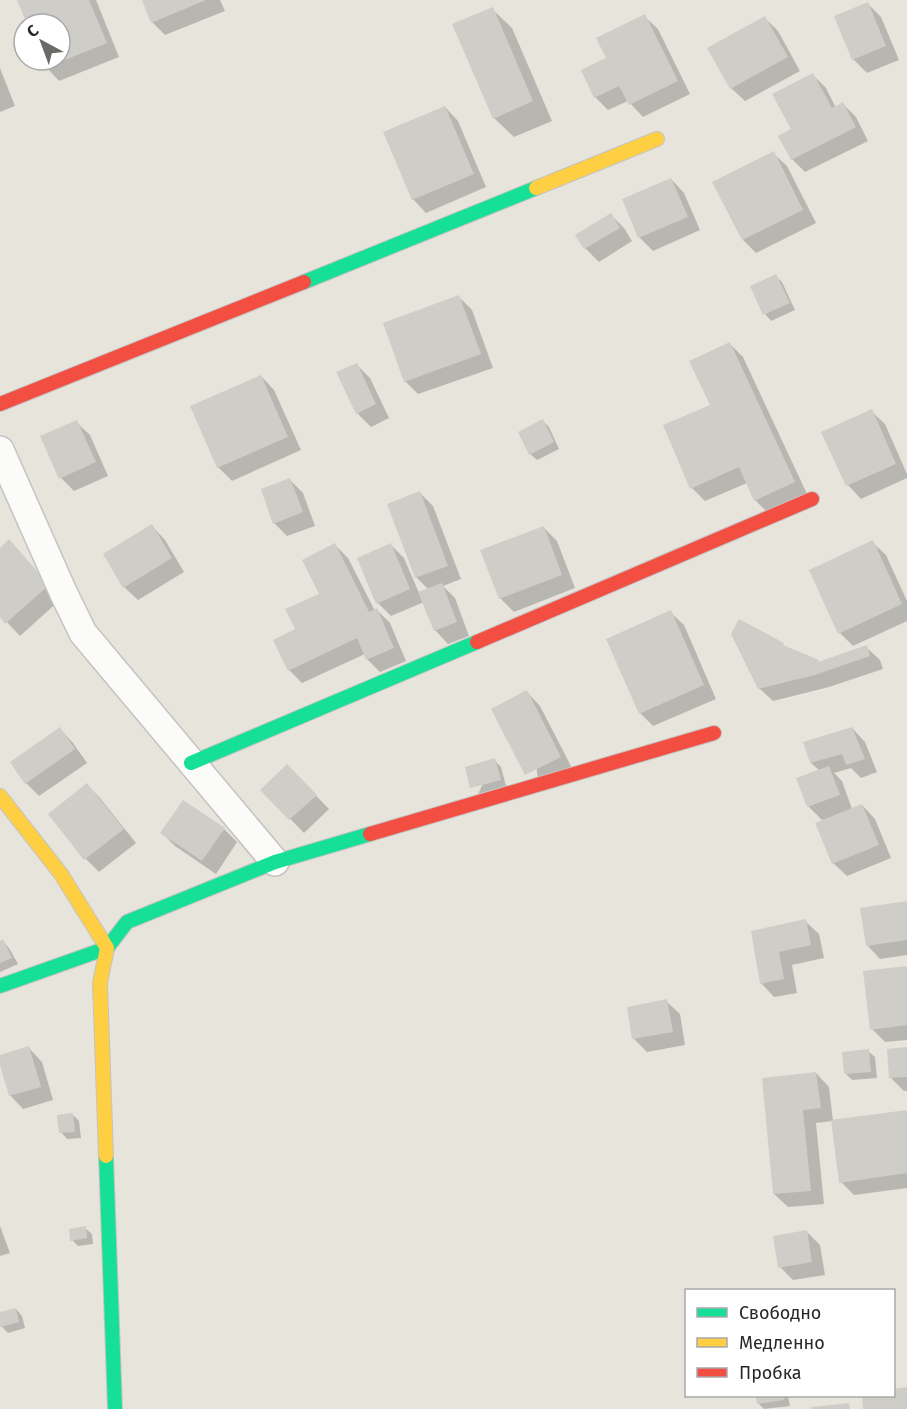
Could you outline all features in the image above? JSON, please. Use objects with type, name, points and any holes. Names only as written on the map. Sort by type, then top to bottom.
[{"type":"street","points":[[0,404],[657,139]]},
{"type":"street","points":[[0,450],[83,633],[275,862]]},
{"type":"street","points":[[191,763],[812,499]]},
{"type":"street","points":[[115,1409],[100,983],[107,948],[127,922],[275,862],[714,733]]},
{"type":"street","points":[[0,796],[61,874],[107,948]]},
{"type":"street","points":[[0,986],[107,948]]},
{"type":"building","points":[[17,0],[89,0],[107,43],[72,57],[72,12],[22,12]]},
{"type":"building","points":[[142,0],[206,0],[151,23]]},
{"type":"building","points":[[868,2],[886,46],[852,60],[834,16]]},
{"type":"building","points":[[493,7],[533,101],[493,119],[452,24]]},
{"type":"building","points":[[645,14],[678,81],[629,105],[619,86],[594,98],[581,70],[606,58],[596,38]]},
{"type":"building","points":[[765,16],[788,57],[730,89],[707,48]]},
{"type":"building","points":[[813,73],[832,108],[843,102],[856,127],[791,160],[778,136],[791,129],[772,94]]},
{"type":"building","points":[[445,106],[474,174],[412,200],[383,132]]},
{"type":"building","points":[[774,151],[803,210],[742,240],[712,182]]},
{"type":"building","points":[[671,178],[688,217],[638,238],[622,199]]},
{"type":"building","points":[[611,213],[620,228],[584,249],[575,235]]},
{"type":"building","points":[[776,274],[790,303],[763,315],[750,286]]},
{"type":"building","points":[[459,295],[481,354],[404,382],[383,323]]},
{"type":"building","points":[[730,342],[795,482],[754,501],[739,467],[690,489],[663,425],[710,405],[689,361]]},
{"type":"building","points":[[357,363],[376,404],[356,414],[336,372]]},
{"type":"building","points":[[261,375],[288,437],[217,468],[190,406]]},
{"type":"building","points":[[872,409],[896,464],[846,486],[821,432]]},
{"type":"building","points":[[543,419],[554,442],[529,455],[518,432]]},
{"type":"building","points":[[77,420],[96,462],[59,479],[40,436]]},
{"type":"building","points":[[290,478],[303,512],[273,524],[261,489]]},
{"type":"building","points":[[420,491],[448,566],[415,578],[387,504]]},
{"type":"building","points":[[152,524],[172,558],[123,588],[103,554]]},
{"type":"building","points":[[544,526],[562,575],[499,599],[480,550]]},
{"type":"building","points":[[9,539],[49,585],[5,624],[0,617],[0,548]]},
{"type":"building","points":[[873,540],[902,604],[838,634],[809,570]]},
{"type":"building","points":[[335,543],[369,612],[377,608],[394,648],[366,660],[357,638],[288,671],[273,640],[295,629],[285,609],[319,594],[302,560]]},
{"type":"building","points":[[391,543],[410,589],[376,604],[357,558]]},
{"type":"building","points":[[442,583],[457,622],[434,631],[418,592]]},
{"type":"building","points":[[671,610],[704,685],[639,714],[606,639]]},
{"type":"building","points":[[739,619],[784,643],[783,645],[819,660],[818,662],[867,645],[870,656],[815,675],[758,689],[731,634]]},
{"type":"building","points":[[527,690],[561,757],[525,775],[491,709]]},
{"type":"building","points":[[60,727],[75,749],[25,784],[10,762]]},
{"type":"building","points":[[852,727],[865,759],[846,765],[842,754],[810,763],[803,742]]},
{"type":"building","points":[[495,758],[501,780],[470,788],[465,767]]},
{"type":"building","points":[[287,764],[317,795],[289,820],[260,790]]},
{"type":"building","points":[[829,766],[840,795],[807,807],[796,778]]},
{"type":"building","points":[[87,783],[124,829],[84,860],[48,814]]},
{"type":"building","points":[[183,800],[225,828],[202,861],[160,833]]},
{"type":"building","points":[[862,804],[879,845],[832,864],[815,823]]},
{"type":"building","points":[[907,901],[907,940],[866,946],[860,908]]},
{"type":"building","points":[[806,919],[811,945],[779,952],[784,979],[760,984],[751,931]]},
{"type":"building","points":[[3,939],[12,958],[0,963],[0,941]]},
{"type":"building","points":[[907,966],[907,1025],[870,1030],[863,971]]},
{"type":"building","points":[[667,999],[673,1032],[632,1039],[627,1007]]},
{"type":"building","points":[[29,1046],[41,1087],[9,1096],[0,1065],[0,1055]]},
{"type":"building","points":[[907,1047],[907,1077],[889,1078],[887,1049]]},
{"type":"building","points":[[869,1049],[871,1072],[844,1074],[842,1052]]},
{"type":"building","points":[[816,1072],[821,1108],[803,1110],[811,1191],[773,1194],[762,1078]]},
{"type":"building","points":[[907,1110],[907,1173],[839,1183],[831,1120]]},
{"type":"building","points":[[73,1113],[75,1132],[59,1133],[57,1115]]},
{"type":"building","points":[[86,1226],[87,1238],[70,1241],[69,1229]]},
{"type":"building","points":[[807,1230],[812,1262],[778,1268],[773,1236]]},
{"type":"building","points":[[16,1308],[19,1322],[0,1327],[0,1312]]},
{"type":"building","points":[[907,1387],[907,1409],[863,1409],[862,1397],[895,1397],[895,1389]]},
{"type":"building","points":[[756,1397],[784,1397],[784,1400],[757,1404]]},
{"type":"building","points":[[849,1403],[850,1409],[811,1409],[811,1407]]},
{"type":"traffic: fast","points":[[304,282],[536,188]]},
{"type":"traffic: fast","points":[[191,763],[477,642]]},
{"type":"traffic: fast","points":[[0,986],[107,948],[127,922],[275,862],[370,834]]},
{"type":"traffic: fast","points":[[106,1156],[115,1409]]},
{"type":"traffic: slow","points":[[536,188],[657,139]]},
{"type":"traffic: slow","points":[[0,796],[61,874],[107,948],[100,983],[106,1156]]},
{"type":"traffic: jam","points":[[0,404],[304,282]]},
{"type":"traffic: jam","points":[[477,642],[812,499]]},
{"type":"traffic: jam","points":[[370,834],[714,733]]}]
